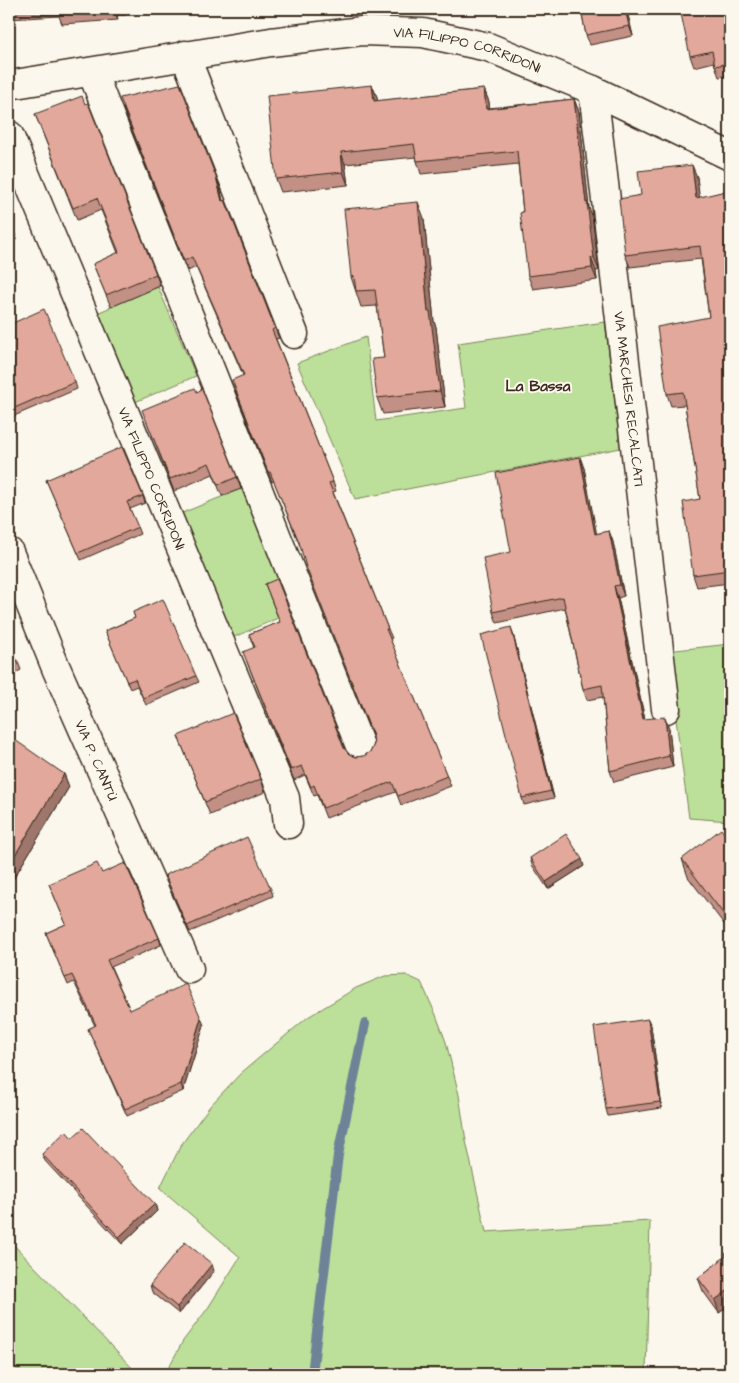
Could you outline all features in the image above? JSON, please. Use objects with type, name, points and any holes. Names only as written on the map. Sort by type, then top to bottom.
[{"type":"street","name":"VIA FILIPPO CORRIDONI","points":[[9,85],[186,55],[362,31],[423,33],[488,47],[593,90],[730,156]]},
{"type":"street","points":[[186,55],[294,334]]},
{"type":"street","points":[[92,72],[362,751]]},
{"type":"street","name":"VIA MARCHESI RECALCATI","points":[[593,90],[666,709]]},
{"type":"street","name":"VIA FILIPPO CORRIDONI","points":[[9,135],[285,798],[288,824]]},
{"type":"street","name":"VIA P. CANTÙ","points":[[9,552],[56,668],[188,969]]},
{"type":"green space","points":[[158,287],[196,376],[128,405],[90,316]]},
{"type":"green space","points":[[605,322],[621,448],[355,499],[297,363],[366,337],[376,421],[466,408],[458,343]]},
{"type":"green space","points":[[243,488],[283,588],[269,594],[278,618],[225,641],[175,516]]},
{"type":"green space","points":[[730,644],[730,821],[689,818],[667,651]]},
{"type":"green space","points":[[406,975],[421,982],[446,1042],[459,1095],[466,1141],[486,1232],[650,1221],[646,1374],[165,1374],[183,1341],[208,1308],[240,1257],[160,1188],[181,1145],[210,1106],[241,1073],[308,1017],[356,988],[385,976]]},
{"type":"green space","points":[[9,1240],[138,1374],[9,1374]]},
{"type":"building","points":[[581,9],[625,9],[629,26],[586,35]]},
{"type":"building","points":[[680,9],[730,9],[730,63],[715,66],[712,51],[690,56]]},
{"type":"building","points":[[180,84],[216,177],[222,201],[225,200],[275,328],[272,330],[333,482],[329,483],[388,629],[386,629],[447,776],[398,796],[392,782],[323,808],[314,785],[311,787],[302,766],[291,770],[243,652],[255,647],[249,634],[280,622],[265,584],[277,579],[344,748],[349,754],[356,757],[364,756],[371,751],[374,744],[373,736],[306,567],[299,542],[270,472],[268,472],[232,380],[244,375],[192,257],[184,261],[120,98]]},
{"type":"building","points":[[372,85],[374,101],[484,89],[486,109],[574,99],[594,258],[591,258],[592,268],[528,276],[520,213],[523,212],[517,151],[417,161],[414,144],[341,152],[343,172],[276,179],[267,96]]},
{"type":"building","points":[[82,96],[85,104],[88,103],[156,274],[106,295],[93,264],[119,252],[97,198],[73,208],[35,114]]},
{"type":"building","points":[[692,165],[696,198],[730,190],[730,570],[693,575],[683,502],[700,499],[683,392],[667,394],[657,327],[709,317],[700,246],[625,255],[619,199],[641,195],[638,171]]},
{"type":"building","points":[[418,202],[428,312],[430,311],[440,391],[377,398],[372,359],[384,358],[375,290],[356,291],[354,276],[351,277],[344,209]]},
{"type":"building","points":[[9,220],[14,232],[9,234]]},
{"type":"building","points":[[44,309],[75,382],[12,409],[9,403],[9,315],[13,323]]},
{"type":"building","points":[[195,388],[197,392],[202,389],[237,477],[218,485],[209,463],[170,479],[142,410]]},
{"type":"building","points":[[122,447],[143,496],[127,502],[138,527],[78,553],[46,480]]},
{"type":"building","points":[[580,457],[595,534],[609,531],[620,585],[614,586],[643,719],[665,717],[669,756],[610,771],[602,685],[583,689],[563,597],[493,612],[483,558],[511,552],[496,473]]},
{"type":"building","points":[[163,599],[196,676],[143,698],[135,679],[127,682],[105,631],[135,618],[133,612]]},
{"type":"building","points":[[511,627],[551,791],[522,798],[481,635]]},
{"type":"building","points":[[9,646],[18,662],[9,667]]},
{"type":"building","points":[[233,713],[261,779],[205,802],[178,736]]},
{"type":"building","points":[[15,740],[64,774],[9,865],[9,747]]},
{"type":"building","points":[[721,829],[730,841],[730,919],[728,920],[682,859]]},
{"type":"building","points":[[566,834],[582,859],[546,882],[530,858]]},
{"type":"building","points":[[247,837],[271,889],[187,926],[165,875]]},
{"type":"building","points":[[97,863],[102,873],[125,863],[159,938],[107,960],[130,1010],[186,984],[201,1018],[181,1084],[125,1109],[88,1029],[96,1025],[72,975],[65,978],[46,933],[66,924],[49,884]]},
{"type":"building","points":[[648,1019],[660,1102],[606,1109],[594,1027]]},
{"type":"building","points":[[83,1128],[155,1204],[119,1237],[42,1154],[66,1131],[72,1138]]},
{"type":"building","points":[[185,1242],[212,1264],[177,1307],[150,1285]]},
{"type":"building","points":[[730,1250],[730,1289],[715,1300],[698,1278],[726,1256],[725,1254]]},
{"type":"waterway","points":[[312,1374],[338,1155],[365,1024]]},
{"type":"district","name":"La Bassa","points":[[538,386]]}]
